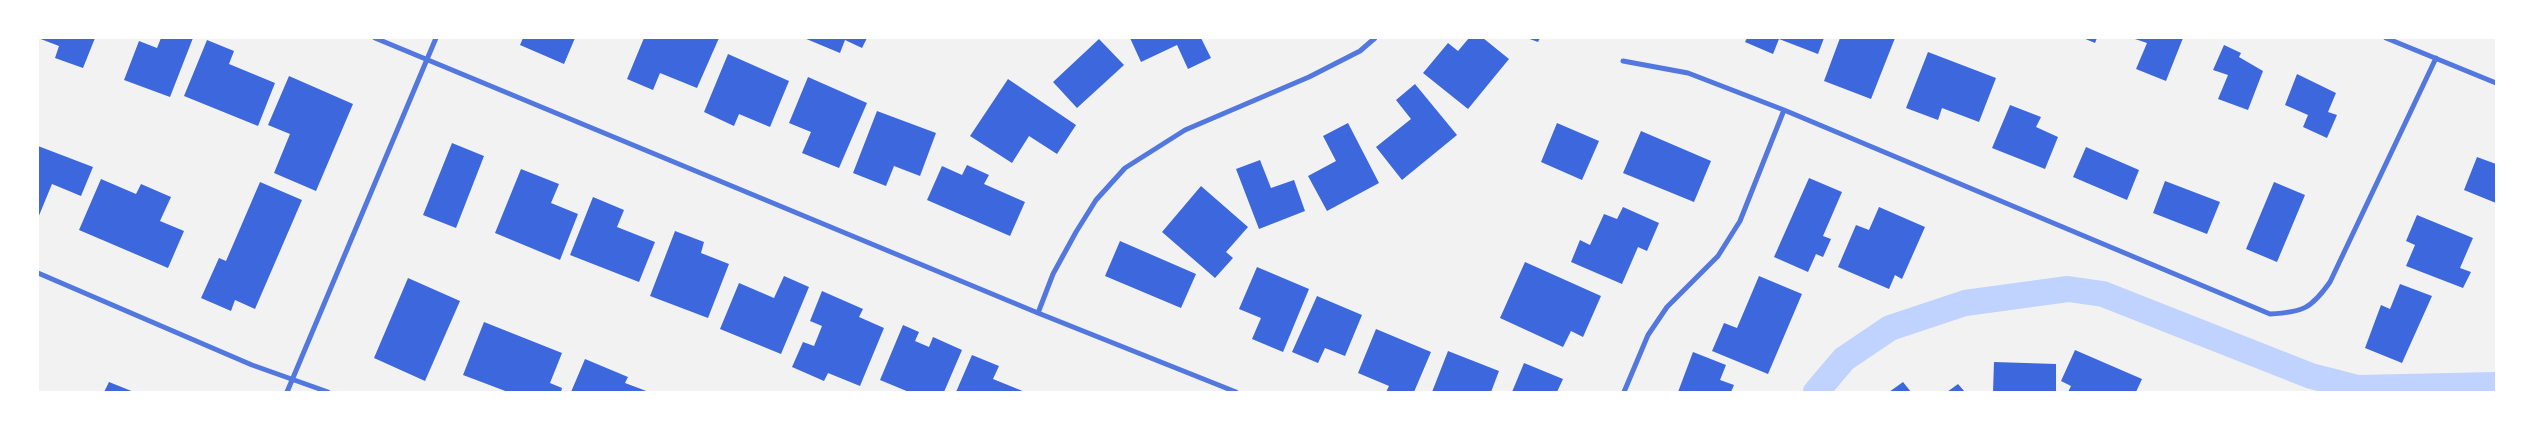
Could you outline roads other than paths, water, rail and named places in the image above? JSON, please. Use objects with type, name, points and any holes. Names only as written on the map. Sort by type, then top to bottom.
[{"type":"street","points":[[375,38],[1038,313],[1236,392]]},
{"type":"street","points":[[287,392],[436,38]]},
{"type":"street","points":[[1038,313],[1053,274],[1076,232],[1096,200],[1125,168],[1185,130],[1309,77],[1360,51],[1375,38]]},
{"type":"street","points":[[2386,38],[2496,83]]},
{"type":"street","points":[[1622,61],[1688,73],[1784,110],[2270,314],[2300,310],[2316,302],[2330,282],[2436,58]]},
{"type":"street","points":[[1624,392],[1648,335],[1667,307],[1718,256],[1740,221],[1784,110]]},
{"type":"street","points":[[38,273],[252,365],[294,378],[328,392]]},
{"type":"waterway","points":[[1816,392],[1844,359],[1890,328],[1965,303],[2068,289],[2103,294],[2311,376],[2358,388],[2496,385]]}]
